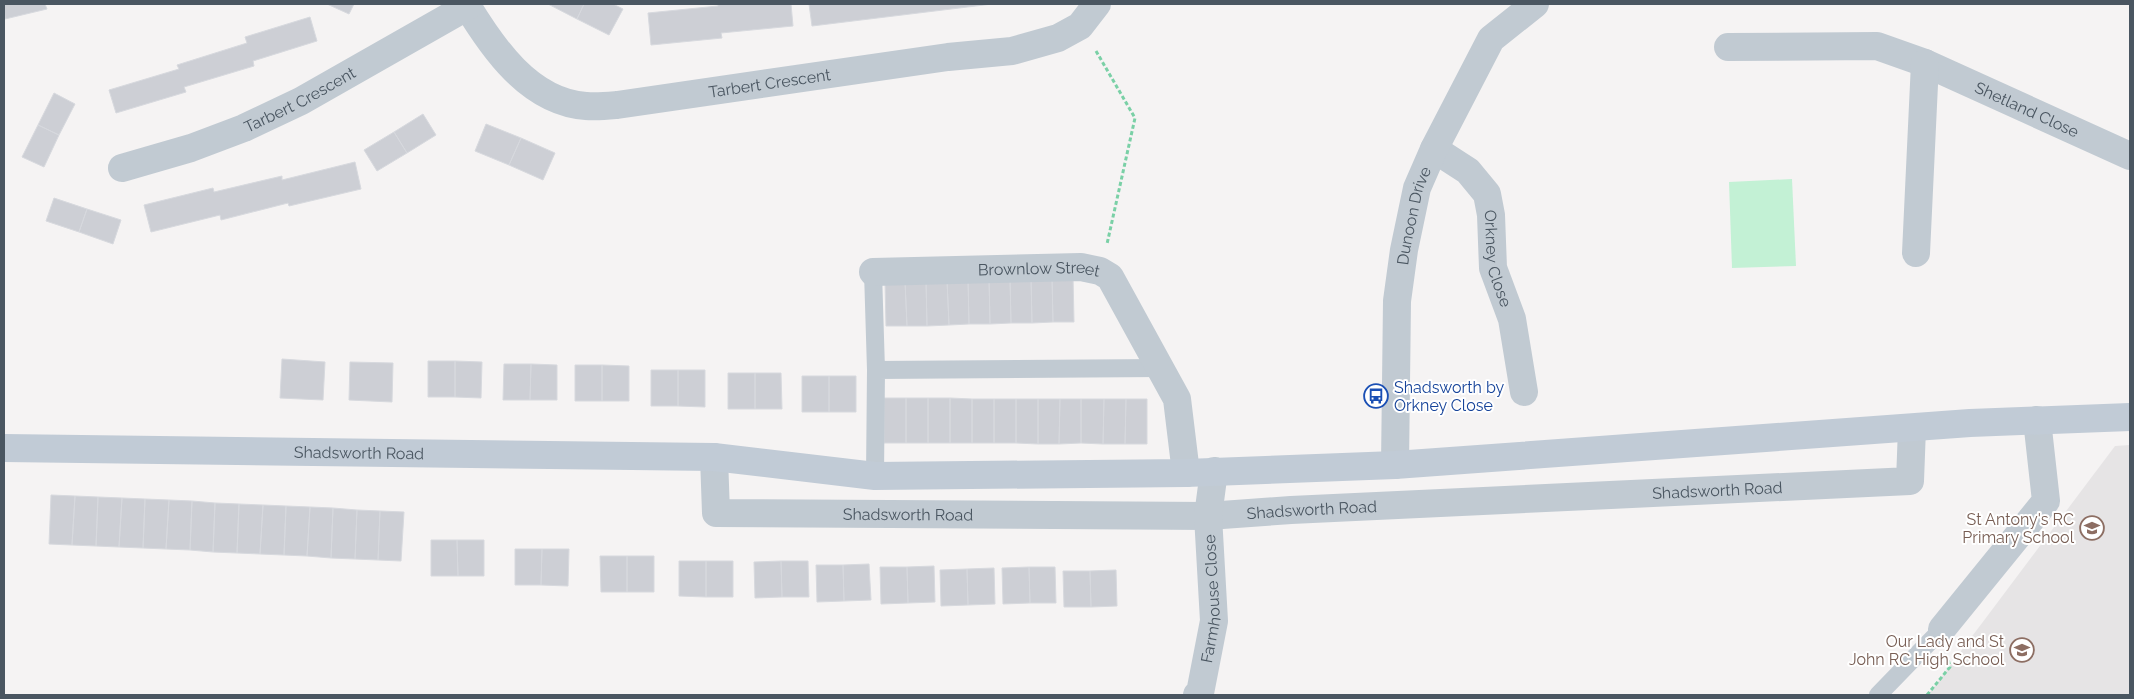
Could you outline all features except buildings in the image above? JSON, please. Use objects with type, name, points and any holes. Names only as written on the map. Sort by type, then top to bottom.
[{"type":"main road","name":"Shadsworth Road","points":[[4,448],[714,457],[875,476],[1186,473],[1395,465],[1912,428],[2037,420],[2130,417]]},
{"type":"street","name":"Tarbert Crescent","points":[[122,168],[244,128],[301,102],[467,5],[504,60],[524,78],[564,101],[584,106],[617,106],[948,57],[1012,50],[1058,38],[1080,26],[1097,4]]},
{"type":"street","name":"Dunoon Drive","points":[[1395,465],[1397,301],[1404,250],[1417,188],[1434,149],[1491,39],[1535,4]]},
{"type":"street","name":"Shetland Close","points":[[1728,47],[1877,46],[1925,63],[2130,156]]},
{"type":"street","points":[[1916,253],[1925,63]]},
{"type":"street","name":"Orkney Close","points":[[1434,149],[1468,171],[1487,194],[1491,214],[1493,268],[1512,319],[1524,392]]},
{"type":"street","name":"Brownlow Street","points":[[873,272],[1048,266],[1081,267],[1100,271],[1110,277],[1177,399],[1186,473]]},
{"type":"street","points":[[1942,629],[2046,501],[2037,420]]},
{"type":"street","name":"Shadsworth Road","points":[[714,457],[716,513],[1208,516],[1311,509],[1910,482],[1912,428]]},
{"type":"street","name":"Farmhouse Close","points":[[1197,695],[1200,693],[1214,621],[1208,516],[1214,471]]},
{"type":"lane","points":[[873,272],[876,370],[875,476]]},
{"type":"lane","points":[[876,370],[1161,368]]},
{"type":"lane","points":[[1878,695],[1942,629]]},
{"type":"path","points":[[1080,26],[1135,118],[1100,271]]},
{"type":"shaded area","name":"St Antony's RC Primary School","points":[[2130,445],[2130,695],[1928,695],[2115,446]]},
{"type":"green space","points":[[1792,179],[1796,266],[1732,268],[1729,182]]},
{"type":"place","name":"Shadsworth by Orkney Close","points":[[1376,396]]},
{"type":"place","name":"St Antony's RC Primary School","points":[[2092,528]]},
{"type":"place","name":"Our Lady and St John RC High School","points":[[2022,650]]}]
